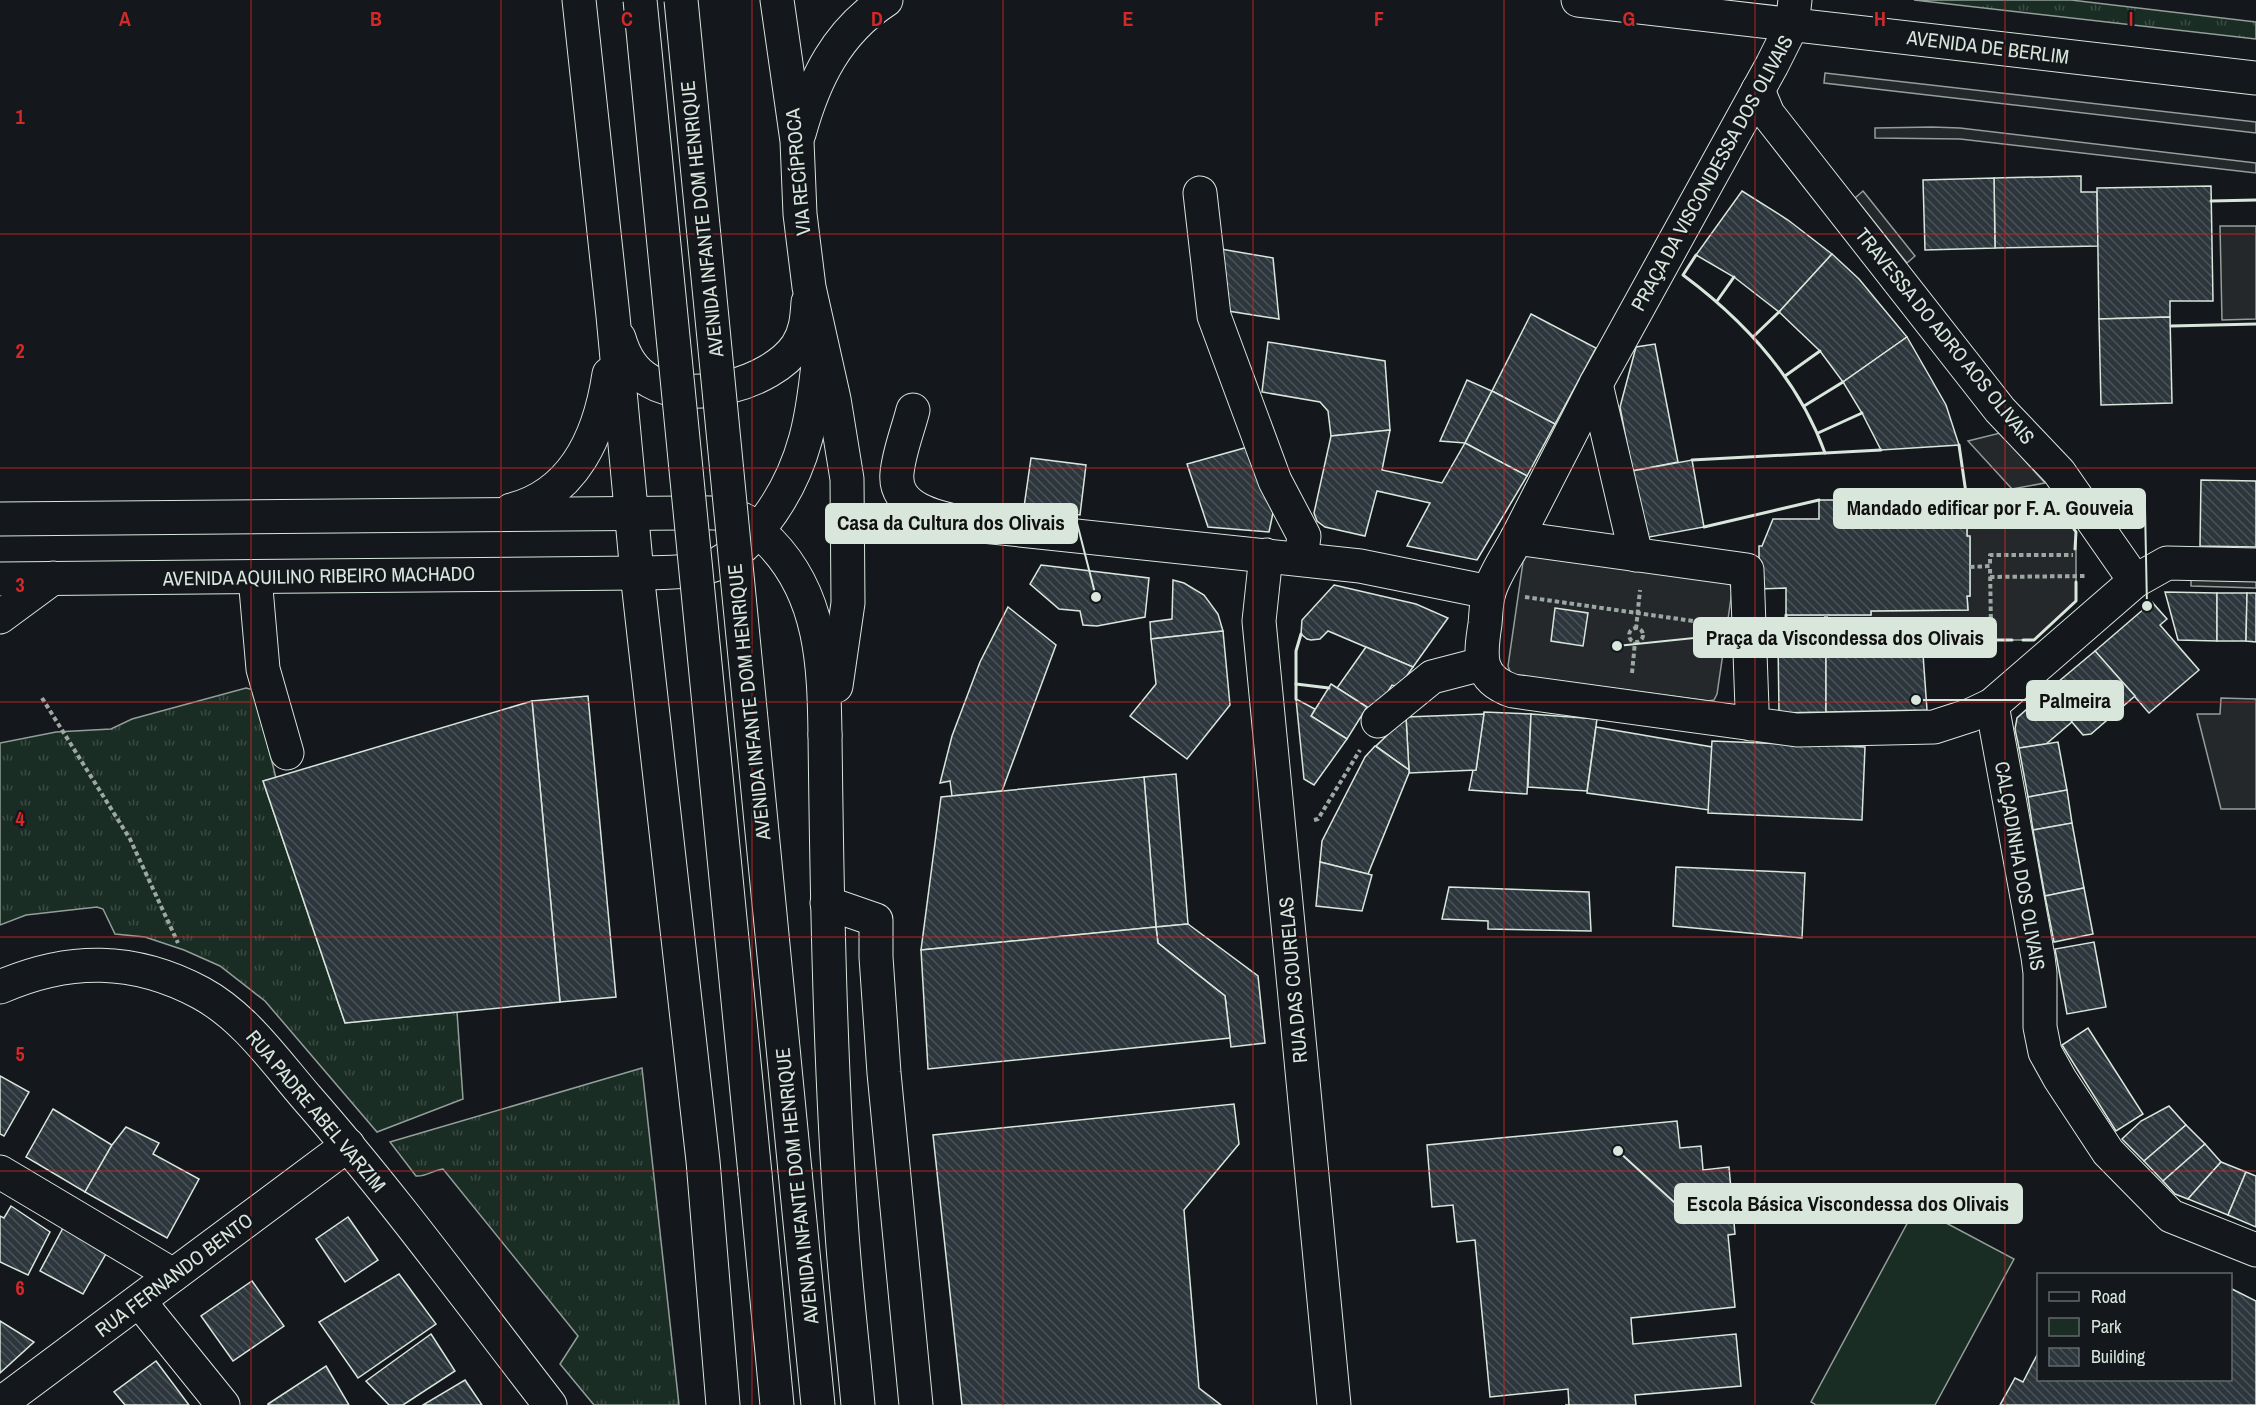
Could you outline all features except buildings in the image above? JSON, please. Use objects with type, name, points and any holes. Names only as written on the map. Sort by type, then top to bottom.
[{"type":"main road","points":[[579,0],[613,316],[637,573],[703,1161],[723,1405]]},
{"type":"main road","name":"AVENIDA INFANTE DOM HENRIQUE","points":[[640,0],[777,1405]]},
{"type":"main road","name":"AVENIDA INFANTE DOM HENRIQUE","points":[[681,0],[818,1405]]},
{"type":"main road","name":"VIA RECÍPROCA","points":[[777,0],[797,141],[800,214],[809,287],[820,343]]},
{"type":"main road","points":[[797,141],[809,99],[827,63],[850,30],[868,12],[886,0]]},
{"type":"main road","name":"AVENIDA DE BERLIM","points":[[1578,0],[1794,12],[2256,78]]},
{"type":"main road","name":"PRAÇA DA VISCONDESSA DOS OLIVAIS","points":[[1482,664],[1481,650],[1489,592],[1596,384],[1758,90],[1794,12]]},
{"type":"main road","name":"TRAVESSA DO ADRO AOS OLIVAIS","points":[[1758,90],[1768,114],[2001,411],[2059,472],[2130,574]]},
{"type":"main road","points":[[1200,193],[1214,316],[1275,481],[1304,536],[1301,559]]},
{"type":"main road","points":[[613,316],[627,360],[651,382],[672,390],[691,391],[719,388],[755,378],[782,363],[797,346],[805,329],[809,287]]},
{"type":"main road","points":[[479,515],[499,513],[537,500],[557,488],[572,473],[596,429],[603,405],[611,357],[613,316]]},
{"type":"main road","points":[[820,343],[834,399],[848,479],[849,505],[848,603],[839,670],[825,735]]},
{"type":"main road","name":"AVENIDA AQUILINO RIBEIRO MACHADO","points":[[0,579],[637,573],[682,572],[700,569],[719,562],[742,549],[778,505],[792,480],[807,439],[815,400],[820,343]]},
{"type":"main road","points":[[1596,384],[1636,555]]},
{"type":"main road","points":[[914,410],[897,473],[898,486],[903,498],[920,510],[937,517],[973,525],[1360,566],[1489,592]]},
{"type":"main road","points":[[0,519],[717,514],[741,518],[758,530],[779,552],[796,577],[809,605],[820,642],[824,674],[827,903],[842,1234],[858,1405]]},
{"type":"main road","points":[[1517,538],[1747,570],[1752,708],[1750,724]]},
{"type":"main road","name":"RUA DAS COURELAS","points":[[1266,555],[1259,621],[1334,1405]]},
{"type":"main road","points":[[1378,721],[1432,677],[1482,664],[1488,677],[1499,687],[1513,691],[1797,730],[1919,728],[1949,723],[1992,705],[2130,574],[2167,563],[2256,565]]},
{"type":"main road","points":[[255,577],[262,669],[287,753]]},
{"type":"main road","points":[[0,617],[53,578]]},
{"type":"main road","name":"CALÇADINHA DOS OLIVAIS","points":[[1992,705],[2038,957],[2040,1027],[2045,1052],[2108,1152],[2171,1216],[2256,1250]]},
{"type":"main road","points":[[827,903],[876,920],[876,957],[884,1073],[916,1405]]},
{"type":"main road","name":"RUA PADRE ABEL VARZIM","points":[[0,987],[36,973],[68,966],[101,965],[135,969],[171,980],[201,993],[227,1010],[253,1035],[348,1145],[550,1405]]},
{"type":"main road","name":"RUA FERNANDO BENTO","points":[[0,1404],[348,1145]]},
{"type":"main road","points":[[0,1172],[173,1275]]},
{"type":"main road","points":[[139,1300],[223,1405]]},
{"type":"path","points":[[1489,592],[1749,629],[1991,629],[1990,555],[2076,555]]},
{"type":"path","points":[[1970,567],[1990,566]]},
{"type":"path","points":[[1990,577],[2085,577],[2085,566],[2130,574]]},
{"type":"path","points":[[1826,615],[1826,629]]},
{"type":"path","points":[[1636,629],[1637,618]]},
{"type":"path","points":[[1634,651],[1635,642],[1642,637],[1641,632],[1636,629]]},
{"type":"path","points":[[1635,642],[1630,640],[1629,634],[1636,629]]},
{"type":"path","points":[[42,698],[130,839],[201,993]]},
{"type":"path","points":[[1278,823],[1318,819],[1378,721]]},
{"type":"green space","points":[[1914,0],[2071,0],[2256,22],[2256,39]]},
{"type":"green space","points":[[246,688],[254,690],[276,778],[263,781],[345,1023],[457,1012],[463,1099],[377,1132],[265,1001],[220,966],[184,950],[145,937],[115,934],[103,909],[97,907],[26,915],[0,925],[0,743],[56,732],[111,729],[132,719]]},
{"type":"green space","points":[[642,1068],[679,1405],[594,1405],[560,1364],[578,1336],[443,1169],[416,1176],[390,1142]]},
{"type":"green space","points":[[1916,1207],[2014,1259],[1935,1405],[1816,1405],[1811,1402]]},
{"type":"shaded area","points":[[1825,73],[2256,122],[2256,133],[1824,83]]},
{"type":"shaded area","points":[[1875,128],[1960,128],[2256,163],[2256,173],[1960,139],[1875,138]]},
{"type":"shaded area","points":[[1863,191],[1915,256],[1907,263],[1855,198]]},
{"type":"shaded area","points":[[2220,226],[2256,226],[2256,319],[2222,320]]},
{"type":"shaded area","points":[[2000,433],[2045,483],[2012,489],[1968,441]]},
{"type":"shaded area","points":[[2054,499],[2076,532],[2076,601],[2034,640],[1786,640],[1786,615],[1871,615],[1871,611],[1968,610],[1970,537],[1967,536],[1967,500]]},
{"type":"shaded area","points":[[1526,556],[1725,581],[1730,584],[1732,591],[1717,694],[1714,700],[1515,675],[1510,672],[1508,666],[1523,562]]},
{"type":"shaded area","points":[[2191,575],[2256,576],[2256,588],[2191,586]]},
{"type":"shaded area","points":[[2221,698],[2256,699],[2256,809],[2221,809],[2197,714],[2220,714]]},
{"type":"wall","points":[[2211,201],[2256,200]]},
{"type":"wall","points":[[1696,255],[1683,275],[1728,312],[1785,376],[1814,426],[1825,453],[1881,450]]},
{"type":"wall","points":[[1717,301],[1734,277]]},
{"type":"wall","points":[[1754,336],[1779,312]]},
{"type":"wall","points":[[2171,326],[2256,324]]},
{"type":"wall","points":[[1785,376],[1820,351]]},
{"type":"wall","points":[[1804,406],[1843,382]]},
{"type":"wall","points":[[1818,433],[1862,413]]},
{"type":"wall","points":[[1959,445],[1967,500],[2054,499],[2076,532],[2075,549]]},
{"type":"wall","points":[[1692,460],[1825,453]]},
{"type":"wall","points":[[1704,527],[1819,500]]},
{"type":"wall","points":[[2023,640],[2034,640],[2076,601],[2076,582]]},
{"type":"wall","points":[[1786,615],[1786,625]]},
{"type":"wall","points":[[1786,632],[1786,640]]},
{"type":"wall","points":[[1296,699],[1296,651],[1301,634]]},
{"type":"wall","points":[[1922,640],[2012,640]]},
{"type":"wall","points":[[1296,684],[1329,688]]},
{"type":"place","name":"Casa da Cultura dos Olivais","points":[[1096,597]]},
{"type":"place","name":"Mandado edificar por F. A. Gouveia","points":[[2147,606]]},
{"type":"place","name":"Praça da Viscondessa dos Olivais","points":[[1617,646]]},
{"type":"place","name":"Palmeira","points":[[1916,700]]},
{"type":"place","name":"Escola Básica Viscondessa dos Olivais","points":[[1618,1151]]}]
